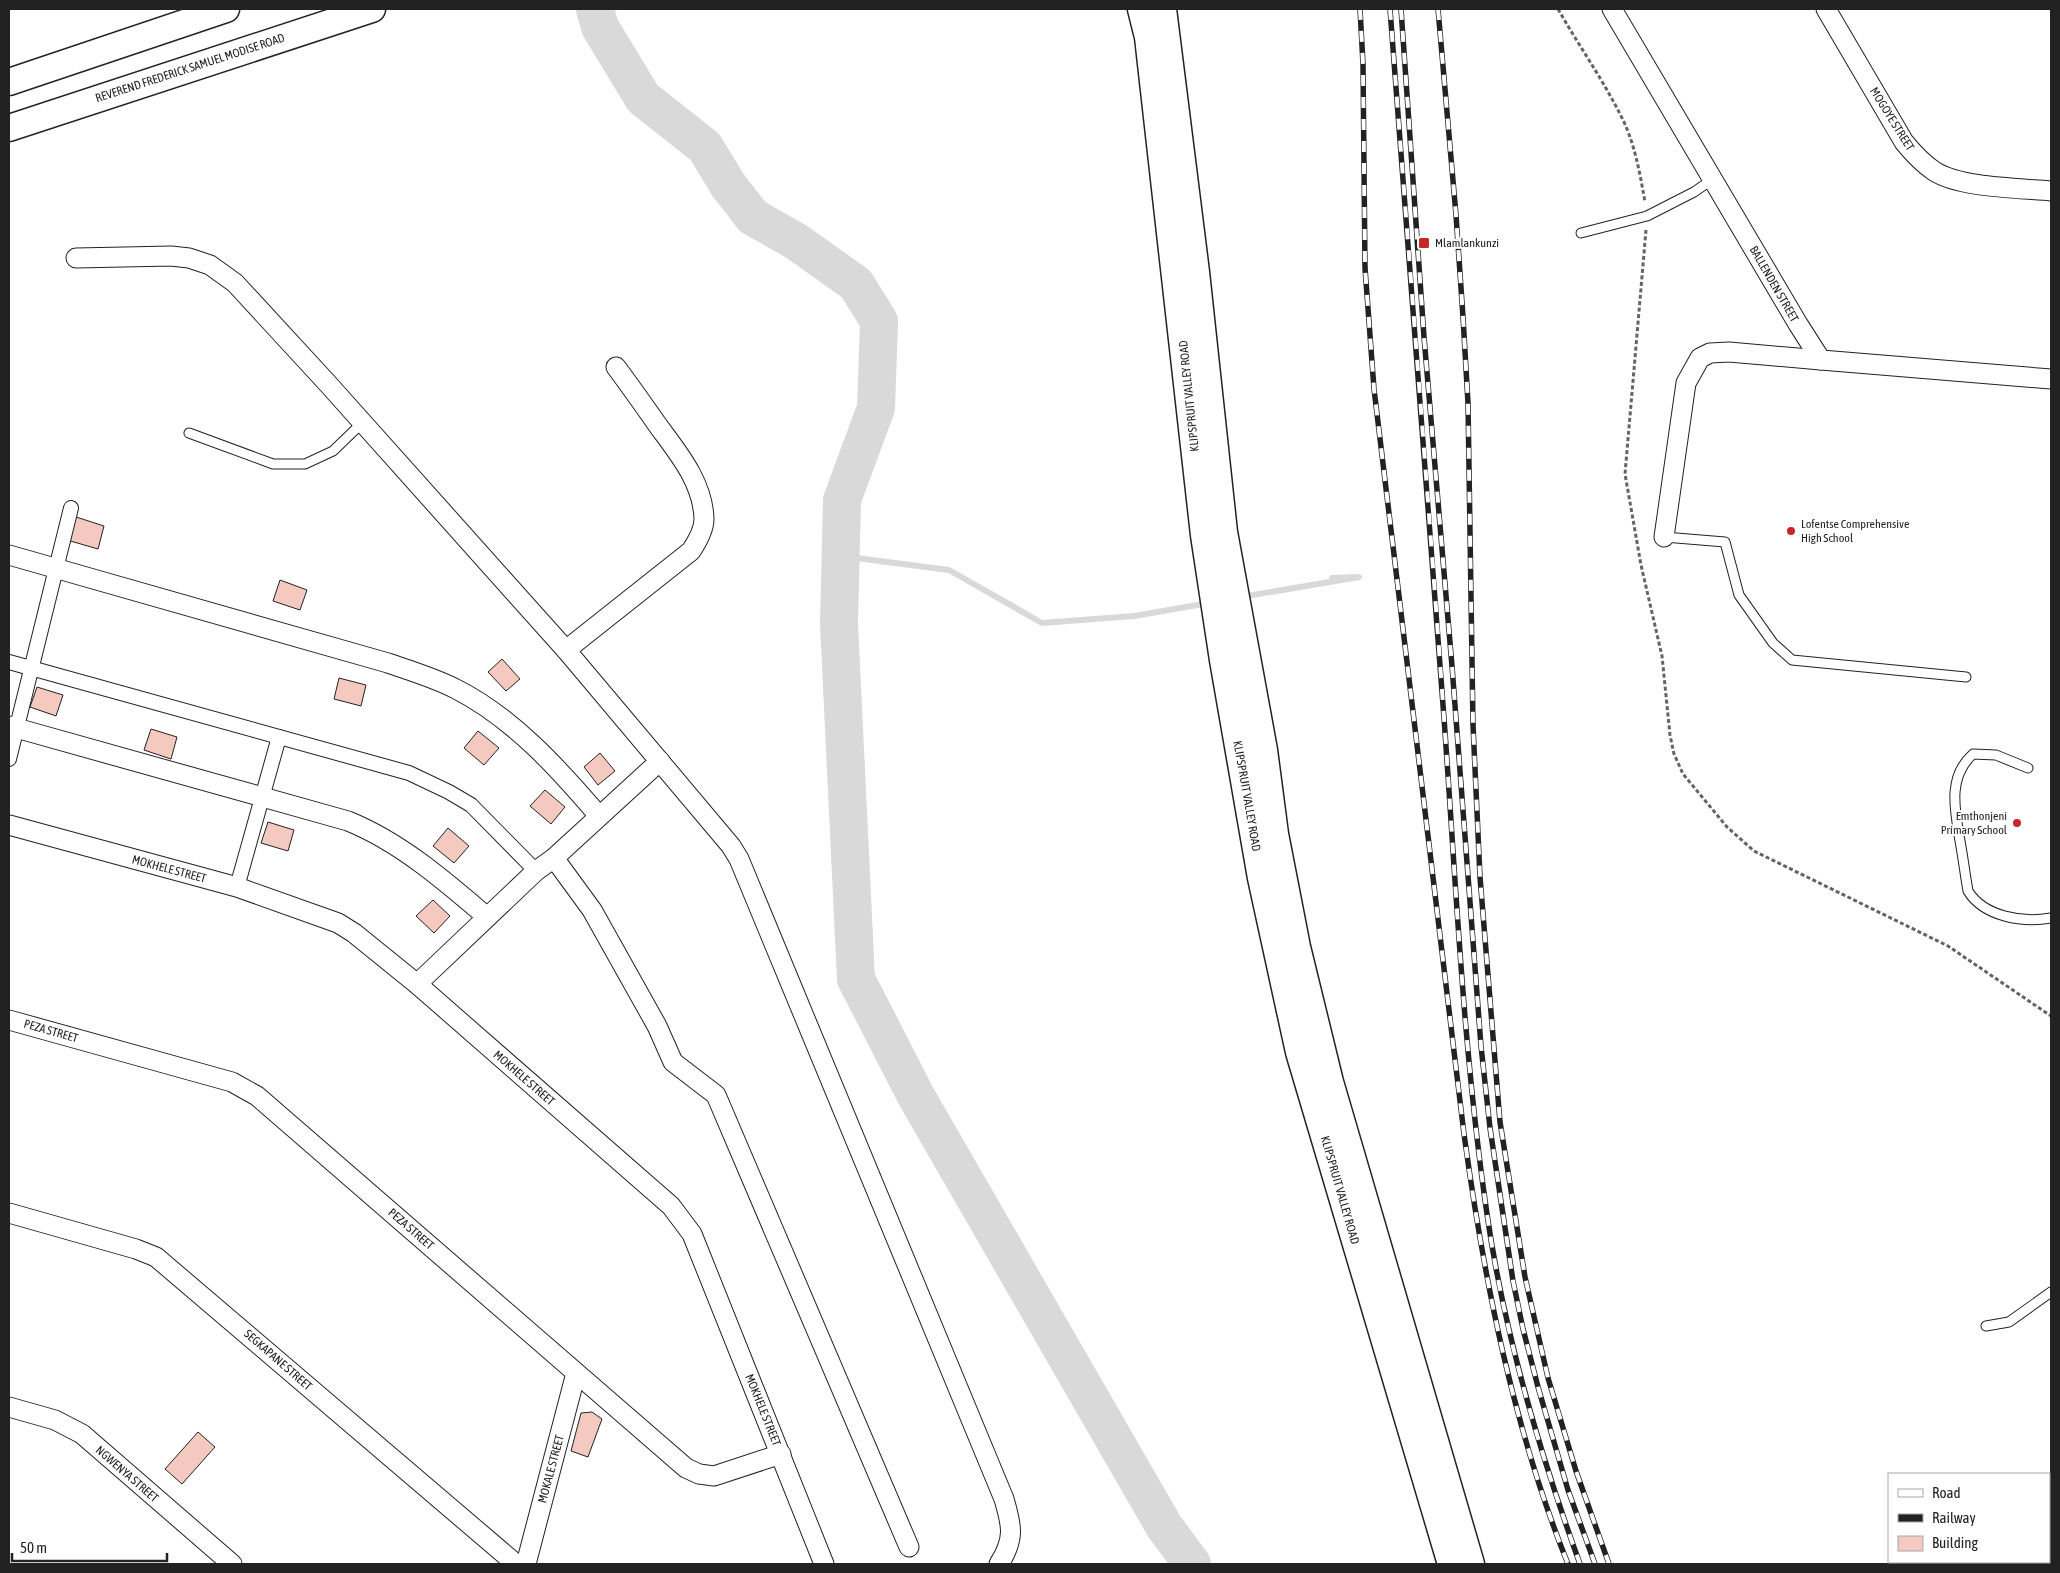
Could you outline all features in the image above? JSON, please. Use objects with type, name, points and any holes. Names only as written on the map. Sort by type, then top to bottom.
[{"type":"main road","points":[[9,82],[226,9]]},
{"type":"main road","name":"REVEREND FREDERICK SAMUEL MODISE ROAD","points":[[9,128],[372,9]]},
{"type":"main road","name":"KLIPSPRUIT VALLEY ROAD","points":[[1141,9],[1148,37],[1214,533],[1235,659],[1261,878],[1299,1052],[1451,1564]]},
{"type":"main road","name":"KLIPSPRUIT VALLEY ROAD","points":[[1163,9],[1196,272],[1214,533]]},
{"type":"main road","name":"KLIPSPRUIT VALLEY ROAD","points":[[1235,659],[1264,750],[1275,834],[1297,947],[1330,1082],[1471,1564]]},
{"type":"street","name":"BALLENDEN STREET","points":[[1612,9],[1821,360]]},
{"type":"street","name":"MOGOYE STREET","points":[[1826,9],[1904,142],[1919,160],[1936,172],[1976,184],[2051,191]]},
{"type":"street","points":[[76,258],[170,256],[196,260],[210,265],[235,282],[566,650],[724,836],[739,859],[1004,1499],[1012,1525],[1011,1536],[999,1564]]},
{"type":"street","points":[[1664,537],[1686,383],[1700,358],[1710,352],[2051,379]]},
{"type":"street","points":[[566,650],[691,551],[699,536],[704,520],[701,500],[688,468],[616,367]]},
{"type":"street","points":[[9,759],[12,728],[31,668],[71,508]]},
{"type":"street","points":[[9,555],[55,570],[388,663],[456,689],[513,726],[599,816]]},
{"type":"street","points":[[9,662],[409,773],[471,805],[536,872]]},
{"type":"street","points":[[12,728],[348,821],[371,831],[401,850],[453,888],[487,917]]},
{"type":"street","points":[[237,887],[279,737]]},
{"type":"street","points":[[417,984],[536,872],[554,858],[660,761]]},
{"type":"street","name":"MOKHELE STREET","points":[[9,825],[237,887],[338,923],[354,933],[417,984],[671,1206],[692,1234],[824,1564]]},
{"type":"street","points":[[554,858],[592,910],[657,1026],[673,1062],[716,1095],[909,1547]]},
{"type":"street","name":"PEZA STREET","points":[[9,1020],[232,1082],[257,1096],[678,1461],[699,1474],[714,1476],[781,1454]]},
{"type":"street","name":"SEGKAPANE STREET","points":[[9,1213],[156,1257],[516,1564]]},
{"type":"street","name":"MOKALE STREET","points":[[526,1564],[576,1373]]},
{"type":"street","name":"NGWENYA STREET","points":[[9,1407],[54,1420],[82,1434],[232,1564]]},
{"type":"lane","points":[[1581,232],[1647,216],[1694,192],[1713,179]]},
{"type":"lane","points":[[189,432],[273,464],[305,464],[333,452],[362,423]]},
{"type":"lane","points":[[1664,537],[1725,542],[1739,595],[1773,643],[1792,660],[1966,677]]},
{"type":"lane","points":[[2028,768],[1996,754],[1973,754],[1967,759],[1958,775],[1954,788],[1954,805],[1968,891],[1974,900],[2005,916],[2022,920],[2051,918]]},
{"type":"lane","points":[[1986,1326],[2009,1322],[2051,1292]]},
{"type":"building","points":[[73,516],[104,526],[98,549],[67,540]]},
{"type":"building","points":[[280,580],[307,590],[300,610],[273,601]]},
{"type":"building","points":[[502,659],[520,679],[506,691],[488,672]]},
{"type":"building","points":[[339,678],[366,685],[361,706],[334,699]]},
{"type":"building","points":[[37,687],[63,695],[56,716],[30,707]]},
{"type":"building","points":[[151,729],[177,737],[171,759],[144,750]]},
{"type":"building","points":[[478,731],[499,748],[484,765],[464,748]]},
{"type":"building","points":[[600,753],[615,771],[598,785],[584,767]]},
{"type":"building","points":[[545,790],[565,807],[551,824],[530,806]]},
{"type":"building","points":[[268,822],[294,830],[288,851],[261,843]]},
{"type":"building","points":[[448,828],[469,846],[454,863],[433,846]]},
{"type":"building","points":[[433,900],[450,916],[434,933],[416,916]]},
{"type":"building","points":[[592,1412],[602,1419],[588,1457],[571,1451],[581,1413]]},
{"type":"building","points":[[198,1432],[215,1447],[182,1484],[165,1469]]},
{"type":"waterway","points":[[595,9],[600,27],[643,98],[705,147],[728,185],[753,217],[797,242],[856,284],[879,321],[876,408],[842,500],[839,624],[856,979],[916,1096],[1164,1526],[1192,1564]]},
{"type":"waterway","points":[[841,556],[949,570],[1042,623],[1134,616],[1209,603]]},
{"type":"waterway","points":[[1241,597],[1359,577],[1332,578]]},
{"type":"railway","points":[[1360,9],[1363,64],[1365,268],[1374,389],[1464,1134],[1491,1298],[1516,1406],[1531,1460],[1568,1564]]},
{"type":"railway","points":[[1390,9],[1438,629],[1461,966],[1479,1152],[1494,1259],[1513,1347],[1537,1435],[1580,1564]]},
{"type":"railway","points":[[1401,9],[1424,337],[1452,666],[1481,1046],[1490,1128],[1513,1281],[1523,1329],[1568,1490],[1595,1564]]},
{"type":"railway","points":[[1438,9],[1456,215],[1468,403],[1473,725],[1480,877],[1500,1122],[1525,1277],[1548,1378],[1576,1471],[1609,1564]]},
{"type":"place","name":"Mlamlankunzi","points":[[1424,243]]},
{"type":"place","name":"Lofentse Comprehensive High School","points":[[1791,531]]},
{"type":"place","name":"Emthonjeni Primary School","points":[[2017,823]]}]
